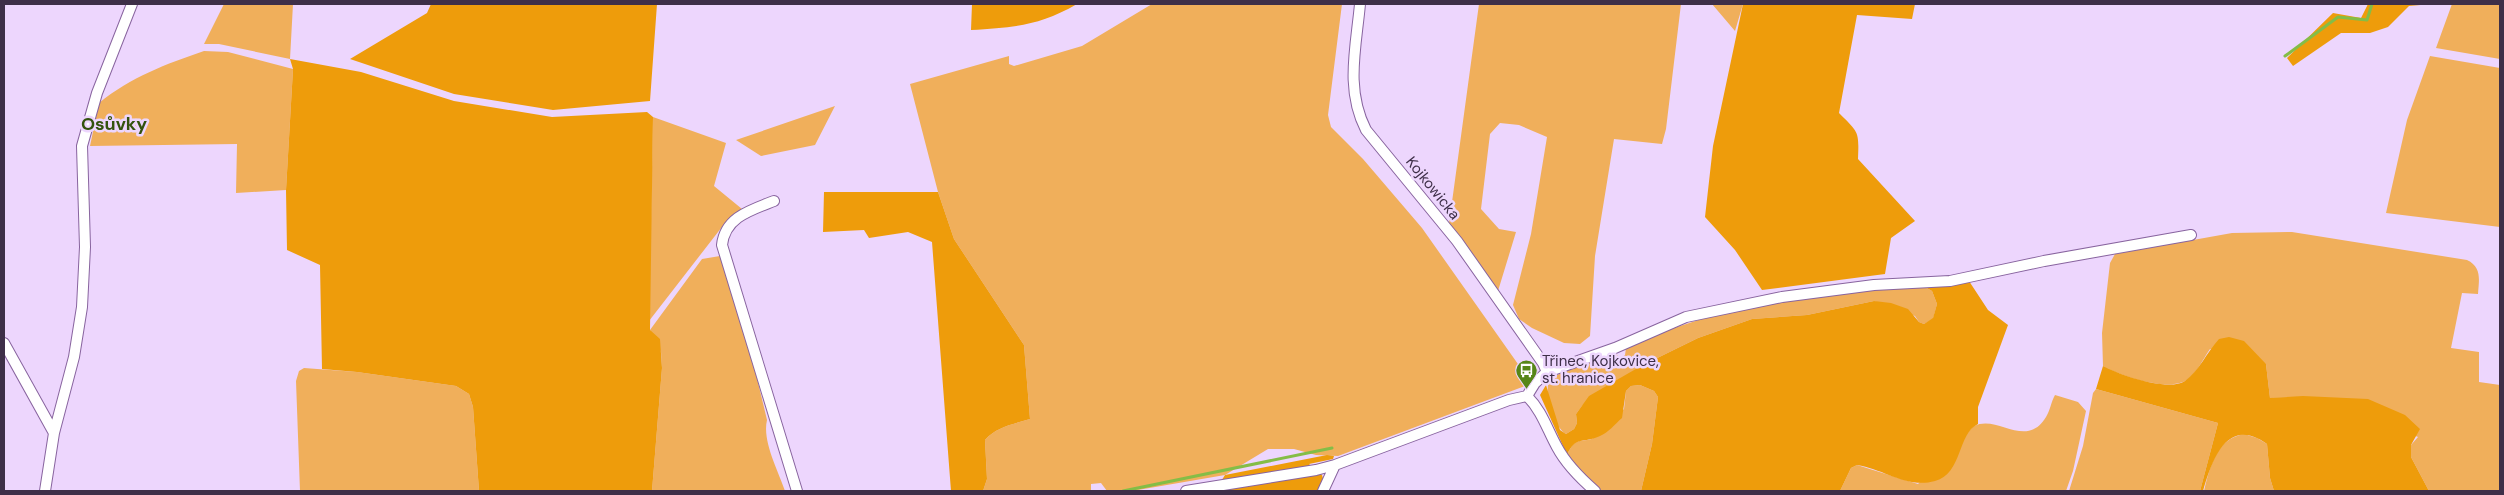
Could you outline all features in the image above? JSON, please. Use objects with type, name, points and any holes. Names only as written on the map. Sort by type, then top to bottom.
[{"type":"street","points":[[45,491],[54,433],[74,357],[82,307],[85,247],[82,146],[97,92],[116,39],[132,4]]},
{"type":"street","name":"Kojkowicka","points":[[1360,4],[1352,82],[1357,113],[1366,130],[1457,241],[1543,363],[1547,372]]},
{"type":"street","points":[[774,201],[739,216],[726,231],[722,245],[797,491]]},
{"type":"street","points":[[1186,491],[1316,470],[1335,465],[1509,400],[1528,396],[1535,383],[1547,372],[1615,348],[1686,317],[1782,298],[1874,284],[1950,281],[2044,261],[2191,235]]},
{"type":"street","points":[[4,343],[54,433]]},
{"type":"street","points":[[1528,396],[1536,405],[1557,446],[1574,471],[1594,491]]},
{"type":"street","points":[[1323,491],[1335,465]]},
{"type":"shaded area","points":[[224,4],[293,4],[290,59],[219,44],[204,44]]},
{"type":"shaded area","points":[[431,4],[657,4],[650,101],[553,110],[454,94],[350,59],[427,13]]},
{"type":"shaded area","points":[[972,4],[1077,4],[1051,17],[1026,24],[971,30]]},
{"type":"shaded area","points":[[1152,4],[1342,4],[1328,115],[1331,127],[1363,159],[1422,228],[1525,374],[1525,386],[1338,456],[1316,455],[1294,449],[1268,449],[1225,475],[1132,491],[1107,491],[1101,483],[1091,484],[1091,491],[983,491],[987,479],[985,440],[1000,429],[1030,419],[1024,345],[954,239],[938,192],[910,84],[1009,56],[1009,64],[1014,66],[1082,46]]},
{"type":"shaded area","points":[[1479,4],[1681,4],[1666,129],[1662,144],[1614,139],[1595,256],[1590,336],[1580,344],[1564,343],[1532,328],[1519,319],[1513,305],[1531,234],[1547,137],[1519,125],[1500,123],[1490,134],[1481,209],[1499,229],[1516,232],[1498,291],[1449,224]]},
{"type":"shaded area","points":[[1712,4],[1743,4],[1735,31]]},
{"type":"shaded area","points":[[1743,4],[1915,4],[1912,19],[1857,15],[1839,113],[1851,125],[1858,137],[1858,159],[1915,221],[1891,238],[1885,274],[1762,290],[1735,250],[1705,217],[1713,146]]},
{"type":"shaded area","points":[[2368,4],[2432,4],[2409,6],[2388,27],[2370,33],[2341,33],[2293,66],[2287,58],[2333,13],[2361,18]]},
{"type":"shaded area","points":[[2452,4],[2500,4],[2500,59],[2436,48]]},
{"type":"shaded area","points":[[204,51],[228,52],[293,69],[286,190],[236,193],[237,144],[90,146],[99,103],[136,79],[163,66]]},
{"type":"shaded area","points":[[2430,56],[2500,68],[2500,227],[2386,213],[2407,120]]},
{"type":"shaded area","points":[[290,59],[361,72],[454,101],[552,117],[647,112],[653,117],[650,330],[660,339],[662,368],[652,491],[479,491],[473,407],[469,394],[456,386],[322,369],[320,265],[287,250],[286,190],[293,69]]},
{"type":"shaded area","points":[[835,106],[815,145],[761,156],[736,140]]},
{"type":"shaded area","points":[[653,117],[726,143],[714,186],[742,209],[725,223],[649,321]]},
{"type":"shaded area","points":[[824,192],[938,192],[954,239],[1024,345],[1030,419],[1000,429],[985,440],[987,479],[983,491],[951,491],[932,242],[908,232],[869,238],[864,230],[823,232]]},
{"type":"shaded area","points":[[2292,232],[2467,260],[2475,266],[2478,274],[2478,294],[2462,293],[2451,348],[2479,352],[2479,382],[2500,385],[2500,491],[2429,491],[2411,457],[2411,445],[2418,437],[2321,397],[2270,398],[2266,364],[2210,349],[2195,372],[2187,380],[2174,384],[2142,381],[2103,366],[2102,333],[2110,263],[2115,254],[2232,233]]},
{"type":"shaded area","points":[[720,256],[750,349],[767,420],[766,428],[769,446],[785,491],[652,491],[662,368],[661,352],[650,330],[702,259]]},
{"type":"shaded area","points":[[1969,281],[1988,310],[2008,325],[1978,407],[1978,424],[1966,436],[1951,470],[1944,477],[1935,481],[1925,483],[1905,481],[1857,465],[1851,468],[1840,491],[1641,491],[1652,444],[1658,397],[1654,391],[1640,385],[1631,386],[1626,391],[1622,418],[1603,435],[1577,442],[1567,455],[1540,395],[1546,385],[1560,430],[1566,434],[1574,429],[1577,423],[1576,414],[1589,396],[1641,366],[1698,338],[1752,319],[1807,315],[1874,301],[1891,303],[1908,309],[1919,322],[1924,324],[1933,318],[1937,304],[1932,291],[1925,287]]},
{"type":"shaded area","points":[[1925,287],[1932,291],[1937,304],[1933,319],[1924,324],[1919,322],[1915,316],[1874,301],[1807,315],[1752,319],[1698,338],[1641,366],[1582,406],[1576,414],[1577,423],[1574,429],[1566,434],[1557,424],[1550,408],[1548,384],[1550,378],[1614,351],[1618,356],[1622,357],[1625,355],[1626,348],[1671,329],[1729,310],[1858,290]]},
{"type":"shaded area","points":[[2229,337],[2244,341],[2266,364],[2270,398],[2303,396],[2368,399],[2405,415],[2420,429],[2411,445],[2411,457],[2429,491],[2274,491],[2270,478],[2267,444],[2253,436],[2241,435],[2232,438],[2223,445],[2211,467],[2203,491],[2200,491],[2218,423],[2096,389],[2103,366],[2144,381],[2167,385],[2185,381],[2195,372],[2219,339]]},
{"type":"shaded area","points":[[304,368],[357,372],[456,386],[469,394],[473,407],[479,491],[300,491],[296,381],[299,371]]},
{"type":"shaded area","points":[[1640,385],[1654,391],[1658,397],[1652,444],[1641,491],[1599,491],[1567,455],[1574,444],[1595,437],[1606,427],[1624,409],[1626,391],[1631,386]]},
{"type":"shaded area","points":[[2096,389],[2218,423],[2200,491],[2069,491],[2083,446],[2093,393]]},
{"type":"shaded area","points":[[2055,395],[2078,402],[2086,411],[2073,471],[2066,491],[1840,491],[1851,468],[1857,465],[1918,484],[1974,426],[1993,424],[2021,431],[2030,431],[2038,426],[2046,417]]},
{"type":"shaded area","points":[[2244,434],[2257,438],[2267,444],[2270,478],[2274,491],[2204,491],[2216,455],[2227,442],[2234,437]]},
{"type":"shaded area","points":[[1327,455],[1334,456],[1333,459],[1309,464],[1322,475],[1324,482],[1320,491],[1215,491],[1225,475]]},
{"type":"waterway","points":[[2285,56],[2338,17],[2367,20],[2372,4]]},
{"type":"waterway","points":[[1123,491],[1332,448]]},
{"type":"place","name":"Třinec, Kojkovice, st. hranice","points":[[1526,389]]},
{"type":"district","name":"Osůvky","points":[[114,124]]}]
